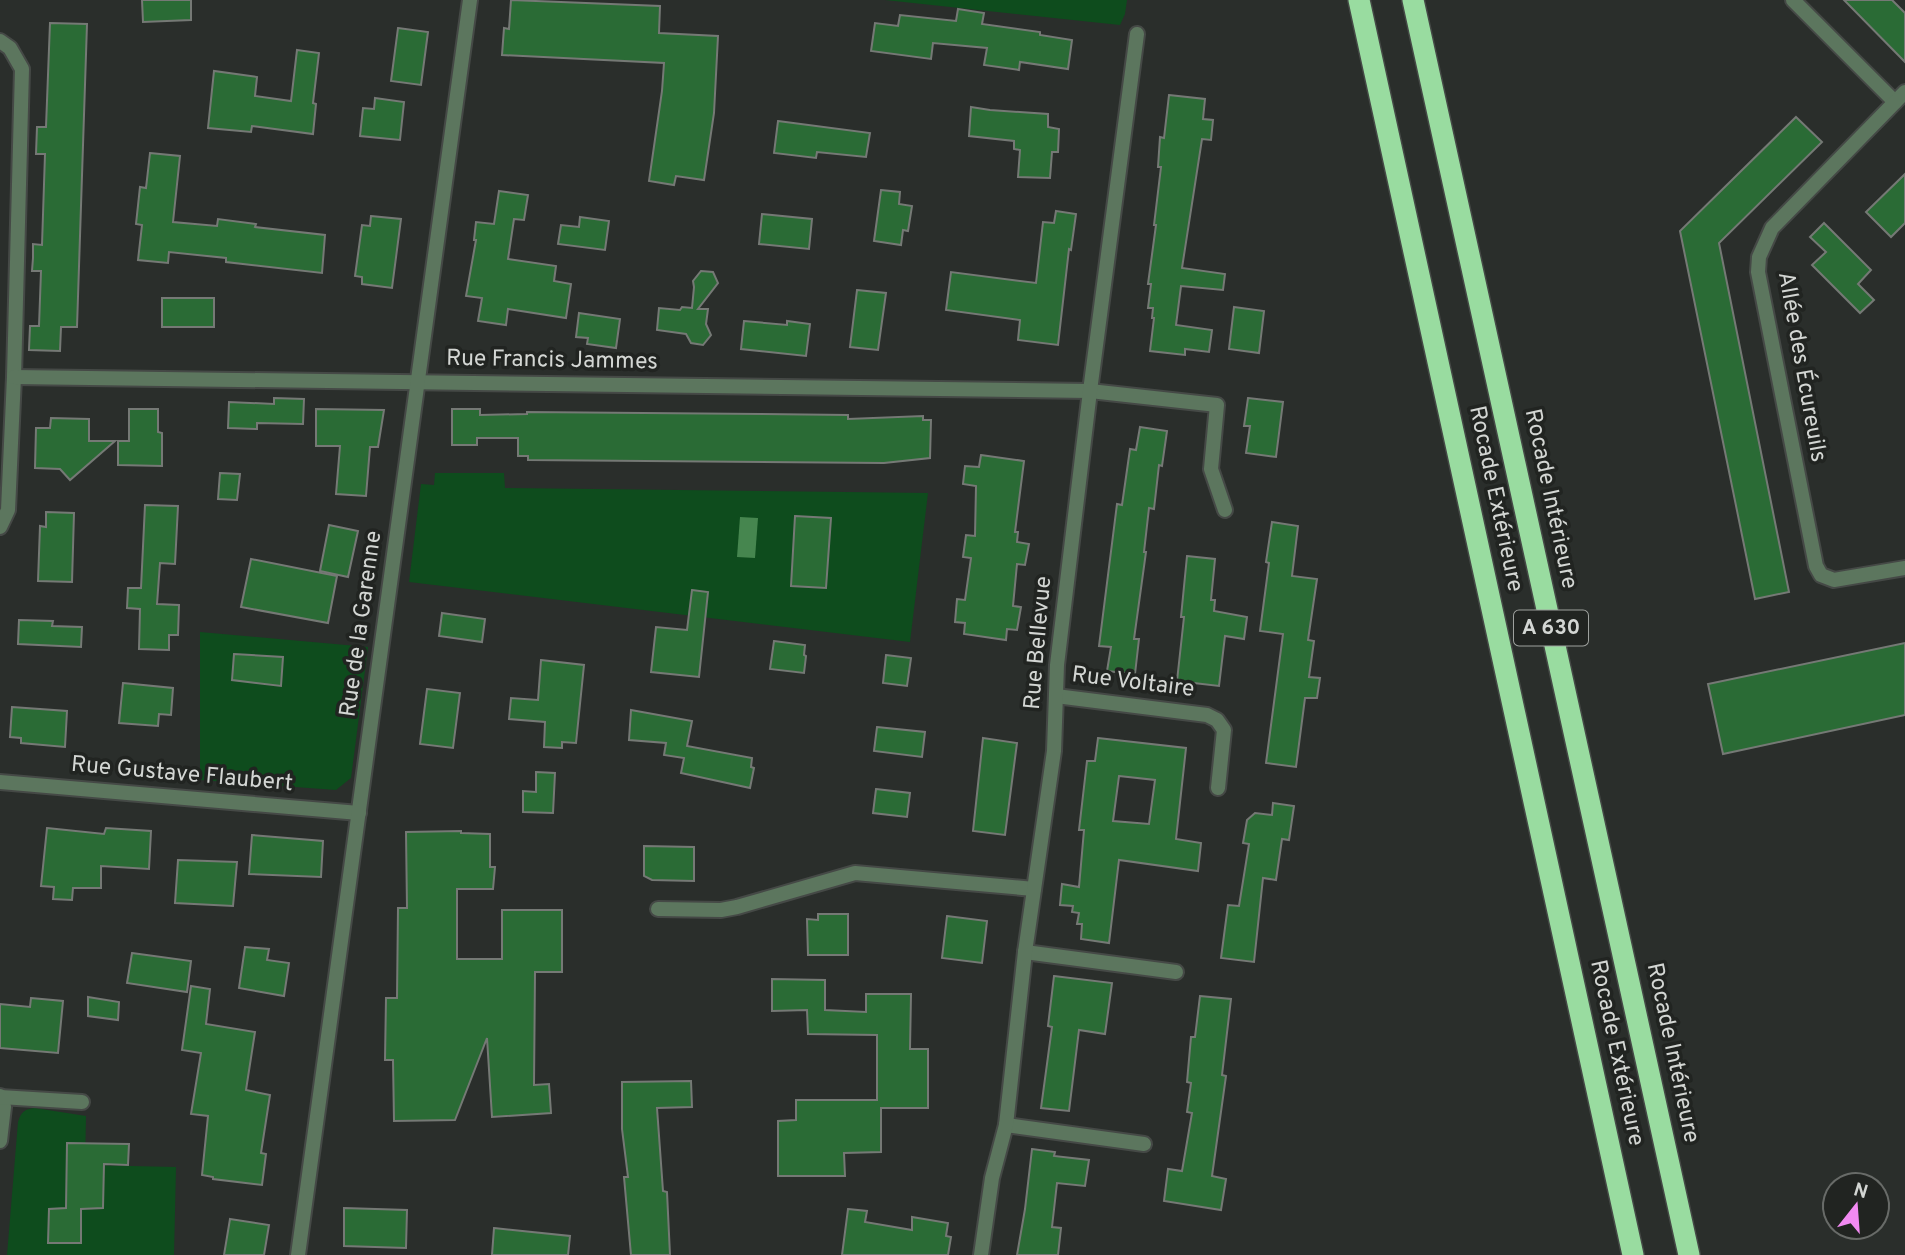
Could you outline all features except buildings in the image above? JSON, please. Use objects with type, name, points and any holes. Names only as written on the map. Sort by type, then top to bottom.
[{"type":"highway","name":"Rocade Extérieure","points":[[1359,0],[1633,1255]]},
{"type":"highway","name":"Rocade Intérieure","points":[[1413,0],[1689,1255]]},
{"type":"street","name":"Rue de la Garenne","points":[[298,1255],[470,0]]},
{"type":"street","points":[[1793,0],[1900,97]]},
{"type":"street","name":"Rue Bellevue","points":[[981,1255],[992,1178],[1006,1125],[1025,952],[1054,751],[1057,665],[1137,34]]},
{"type":"street","points":[[0,41],[10,48],[22,69],[8,510],[0,527]]},
{"type":"street","name":"Allée des Écureuils","points":[[1900,97],[1772,228],[1759,257],[1758,272],[1816,566],[1821,575],[1834,580],[1905,568]]},
{"type":"street","name":"Rue Francis Jammes","points":[[14,377],[1090,391],[1217,405],[1211,469],[1225,510]]},
{"type":"street","name":"Rue Voltaire","points":[[1056,696],[1206,715],[1217,720],[1224,730],[1218,788]]},
{"type":"street","name":"Rue Gustave Flaubert","points":[[0,782],[359,813]]},
{"type":"street","points":[[658,909],[737,907],[855,873],[1034,889]]},
{"type":"street","points":[[1025,952],[1175,972]]},
{"type":"street","points":[[0,1141],[4,1107],[0,1097],[82,1102]]},
{"type":"street","points":[[1006,1125],[1144,1144]]},
{"type":"shaded area","points":[[885,0],[1127,0],[1120,25]]},
{"type":"shaded area","points":[[435,473],[504,473],[505,488],[928,493],[910,642],[409,582],[421,484],[434,485]]},
{"type":"shaded area","points":[[740,517],[758,518],[755,558],[737,557]]},
{"type":"shaded area","points":[[200,632],[368,647],[351,778],[336,790],[200,780]]},
{"type":"shaded area","points":[[35,1108],[86,1116],[85,1165],[176,1167],[174,1255],[7,1255],[18,1122],[23,1112]]}]
